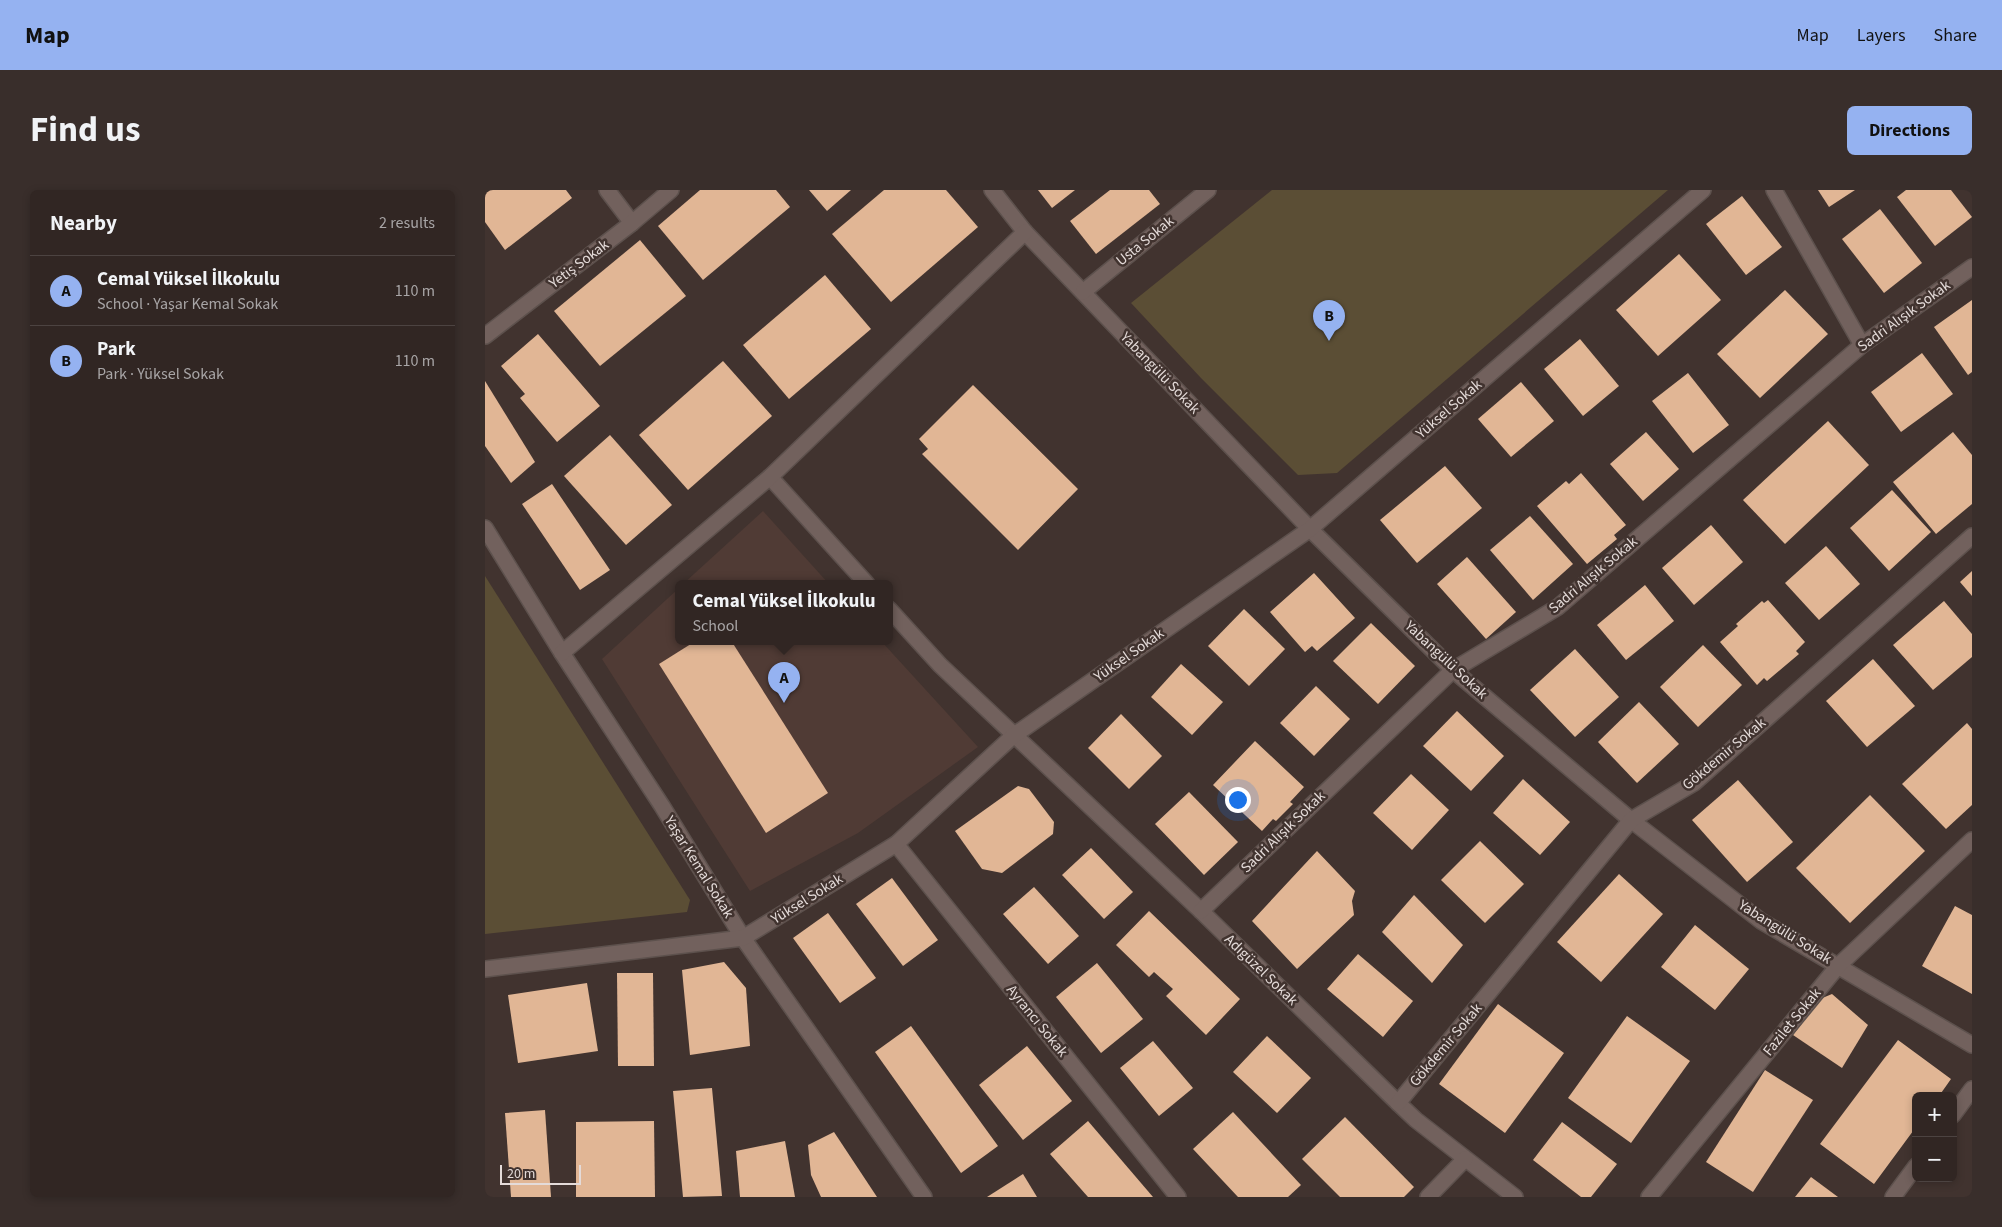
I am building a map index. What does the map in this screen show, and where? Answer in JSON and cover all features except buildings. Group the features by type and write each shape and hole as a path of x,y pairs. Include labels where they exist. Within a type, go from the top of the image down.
{"street":[{"path":"607,190 632,223"},
{"name":"Yetiş Sokak","path":"485,336 632,223 671,190"},
{"name":"Yabangülü Sokak","path":"991,190 1025,232 1310,529 1453,670 1631,820 1761,921 1972,1045"},
{"name":"Usta Sokak","path":"1083,292 1208,190"},
{"name":"Yüksel Sokak","path":"485,969 743,938 896,844 1013,736 1310,529 1703,190"},
{"path":"1774,190 1862,345"},
{"path":"562,653 771,476 1025,232"},
{"name":"Sadri Alışık Sokak","path":"1201,911 1453,670 1558,607 1862,345 1972,267"},
{"path":"771,476 863,580"},
{"name":"Yaşar Kemal Sokak","path":"485,528 562,653 662,806 743,938 924,1197"},
{"name":"Gökdemir Sokak","path":"1398,1103 1631,820 1694,783 1972,536"},
{"name":"Adıgüzel Sokak","path":"893,612 940,665 1013,736 1201,911 1416,1120 1515,1197"},
{"name":"Fazilet Sokak","path":"1649,1197 1838,966 1972,840"},
{"name":"Ayrancı Sokak","path":"896,844 1179,1197"},
{"path":"1957,1110 1972,1089"},
{"path":"1428,1197 1465,1159"},
{"path":"1893,1197 1912,1171"}],"shaded area":[{"path":"1272,190 1668,190 1337,473 1298,475 1201,378 1131,303"},
{"path":"763,511 825,580 687,580"},
{"path":"485,576 690,900 687,912 485,934"},
{"path":"675,592 675,645 885,645 978,747 858,833 750,891 602,659"}],"place":[{"name":"Park","path":"1329,341"},
{"name":"Cemal Yüksel İlkokulu","path":"784,703"}]}
